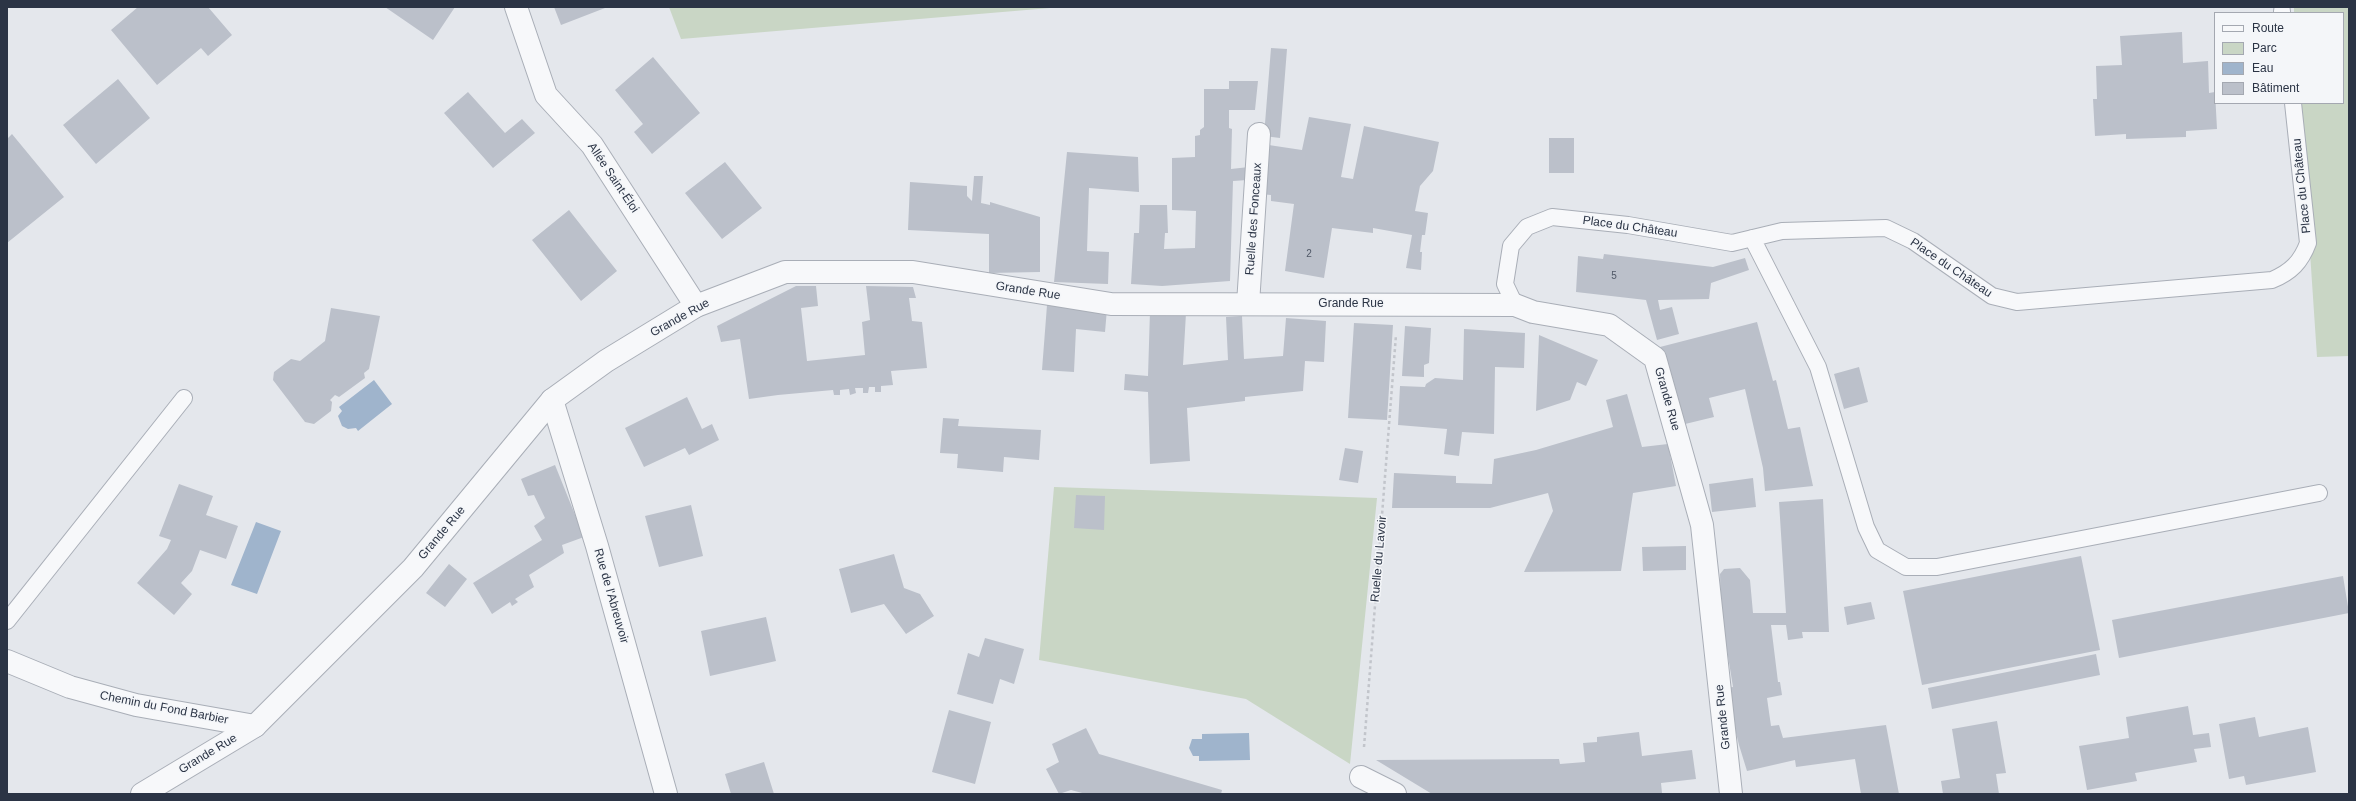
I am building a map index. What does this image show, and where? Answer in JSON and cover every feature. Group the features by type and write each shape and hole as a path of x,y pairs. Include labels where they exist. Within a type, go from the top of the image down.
{"street":[{"name":"Allée Saint-Éloi","path":"516,7 546,95 592,145 696,306"},
{"name":"Ruelle des Fonceaux","path":"1248,304 1259,134"},
{"name":"Grande Rue","path":"142,794 255,726 413,568 552,400 606,361 696,306 785,272 913,272 1111,304 1515,305 1533,312 1609,325 1655,358 1702,526 1731,794"},
{"name":"Rue de l'Abreuvoir","path":"552,400 597,546 666,794"},
{"name":"Chemin du Fond Barbier","path":"7,661 70,688 136,705 255,726"},
{"path":"1361,777 1395,794"}],"lane":[{"name":"Place du Château","path":"1515,305 1505,284 1511,246 1527,227 1552,217 1628,225 1732,243 1782,231 1886,228 1913,241 1992,296 2017,302 2272,280 2288,274 2303,258 2308,243 2293,104"},
{"path":"1752,238 1818,367 1866,526 1877,550 1906,567 1937,567 2319,493"},
{"path":"7,621 184,398"}],"path":[{"name":"Ruelle du Lavoir","path":"1361,777 1399,304"}],"green space":[{"path":"669,7 1062,7 681,39"},
{"path":"2294,7 2349,7 2349,356 2317,357 2300,104 2344,104 2344,12 2294,12"},
{"path":"1054,487 1377,498 1350,764 1246,699 1039,660"}],"water":[{"path":"374,380 392,404 358,431 356,428 348,429 342,426 338,416 342,411 339,407"},
{"path":"256,522 281,531 257,594 231,585"},
{"path":"1249,733 1250,760 1199,761 1199,756 1193,756 1189,748 1192,739 1202,739 1202,734"}],"building":[{"path":"138,7 208,7 232,35 208,56 201,48 157,85 111,30"},
{"path":"385,7 455,7 433,40"},
{"path":"554,7 605,7 605,8 561,25"},
{"path":"2182,32 2183,63 2208,61 2209,93 2214,92 2217,129 2186,131 2186,137 2126,139 2126,134 2095,136 2093,99 2097,99 2096,66 2122,65 2120,36"},
{"path":"1271,48 1287,49 1280,138 1264,136"},
{"path":"653,57 700,113 652,154 634,132 643,124 615,90"},
{"path":"118,79 150,118 96,164 63,125"},
{"path":"1229,81 1258,81 1255,110 1229,110 1229,128 1232,129 1231,169 1249,167 1248,180 1233,181 1230,281 1162,286 1131,284 1134,233 1139,233 1140,205 1167,205 1168,233 1165,233 1164,249 1195,248 1196,211 1172,210 1172,158 1195,157 1195,136 1200,135 1200,130 1204,127 1204,89 1229,89"},
{"path":"468,92 505,133 522,119 535,133 493,168 444,113"},
{"path":"1309,117 1351,124 1341,177 1353,179 1364,126 1439,142 1433,171 1420,186 1415,211 1428,213 1425,235 1422,235 1420,252 1422,252 1421,270 1406,268 1412,235 1373,228 1373,233 1332,228 1324,278 1285,271 1294,204 1271,201 1271,195 1259,194 1262,144 1302,150"},
{"path":"12,134 64,197 7,243 7,139"},
{"path":"1549,138 1574,138 1574,173 1549,173"},
{"path":"1067,152 1138,157 1139,192 1089,188 1087,251 1109,252 1108,284 1054,282"},
{"path":"725,162 762,208 722,239 685,193"},
{"path":"974,176 983,176 981,203 990,205 990,202 1040,217 1040,272 989,273 989,234 908,230 910,182 967,186 967,196 972,201"},
{"path":"569,210 617,271 581,301 532,240"},
{"path":"1604,254 1713,267 1745,258 1749,270 1711,283 1709,299 1658,300 1660,310 1672,307 1679,334 1657,340 1646,300 1576,292 1578,256 1603,259"},
{"path":"796,286 816,286 818,306 801,308 807,361 865,355 862,322 870,320 866,286 913,287 916,298 909,298 912,321 922,322 927,368 891,371 893,385 881,386 881,392 875,392 875,387 869,387 868,393 863,393 863,388 855,388 856,393 850,395 849,389 840,390 840,395 834,395 833,390 749,399 740,339 721,342 717,326"},
{"path":"1047,305 1107,309 1105,332 1076,329 1074,372 1042,370"},
{"path":"331,308 380,316 369,369 364,373 365,378 339,397 335,395 330,400 332,402 331,411 314,424 305,422 273,380 274,372 291,359 300,361 325,341"},
{"path":"1150,311 1186,313 1183,365 1228,360 1226,317 1242,316 1244,359 1283,356 1286,318 1326,321 1324,362 1305,361 1303,391 1245,397 1245,401 1187,408 1190,461 1150,464 1148,392 1124,390 1125,374 1148,376"},
{"path":"1757,322 1773,381 1776,380 1788,429 1800,427 1813,486 1765,491 1763,468 1745,389 1709,398 1714,417 1681,425 1660,347"},
{"path":"1354,323 1393,325 1387,420 1348,418"},
{"path":"1405,326 1431,328 1429,363 1424,365 1424,377 1402,376"},
{"path":"1464,329 1525,333 1524,368 1495,367 1494,434 1462,432 1459,456 1444,454 1447,429 1398,425 1400,386 1425,387 1426,384 1435,378 1463,380"},
{"path":"1539,335 1598,360 1586,386 1577,382 1570,400 1536,411"},
{"path":"1859,367 1868,402 1844,409 1834,374"},
{"path":"1627,394 1642,447 1668,444 1676,486 1633,493 1621,571 1524,572 1553,511 1548,493 1490,508 1392,508 1394,473 1456,476 1456,483 1492,484 1494,459 1536,450 1613,427 1606,400"},
{"path":"687,397 702,429 712,424 719,440 689,455 685,448 644,467 625,428"},
{"path":"943,418 959,419 958,426 1041,430 1039,460 1004,457 1003,472 957,468 958,454 940,453"},
{"path":"1345,448 1363,451 1358,483 1339,480"},
{"path":"555,465 584,537 562,545 564,553 529,575 534,587 515,599 518,602 512,606 510,602 492,614 473,583 542,540 534,526 545,518 534,495 528,496 521,479"},
{"path":"1753,478 1756,507 1712,512 1709,484"},
{"path":"179,484 213,496 206,515 238,526 226,559 200,550 192,571 181,583 192,594 174,615 137,583 167,549 171,540 159,536"},
{"path":"1076,495 1105,496 1104,530 1074,528"},
{"path":"1823,499 1829,632 1802,632 1803,638 1788,640 1786,625 1771,625 1778,682 1780,682 1782,695 1767,698 1771,726 1779,725 1783,738 1886,725 1899,794 1861,794 1855,759 1796,767 1795,760 1747,771 1739,745 1725,688 1733,687 1721,613 1720,574 1724,569 1740,568 1750,580 1753,613 1786,613 1779,502"},
{"path":"691,505 703,556 659,567 645,516"},
{"path":"1686,546 1686,570 1643,571 1642,547"},
{"path":"894,554 904,588 920,594 934,616 906,634 884,604 851,613 839,569"},
{"path":"2081,556 2100,650 1922,685 1903,591"},
{"path":"449,564 467,579 445,607 426,593"},
{"path":"2343,576 2349,613 2119,658 2112,620"},
{"path":"1871,602 1875,619 1847,625 1844,607"},
{"path":"766,617 776,661 710,676 701,631"},
{"path":"985,638 1024,649 1014,684 1000,679 993,704 957,694 968,653 979,657"},
{"path":"2096,654 2100,675 1932,709 1928,688"},
{"path":"2188,706 2193,735 2209,733 2211,747 2194,749 2197,762 2135,773 2137,781 2087,790 2079,746 2129,738 2126,717"},
{"path":"949,710 991,722 975,784 932,772"},
{"path":"2255,717 2259,737 2308,727 2316,772 2246,785 2244,776 2229,779 2219,724"},
{"path":"1997,721 2006,773 1996,774 1999,794 1943,794 1941,781 1960,778 1952,729"},
{"path":"1086,728 1099,754 1222,790 1221,794 1086,794 1071,790 1059,794 1046,769 1059,762 1052,744"},
{"path":"1639,732 1642,756 1692,750 1696,779 1661,783 1662,793 1432,794 1376,760 1559,759 1560,764 1585,762 1583,743 1597,742 1597,737"},
{"path":"764,762 774,794 731,794 725,774"}]}
